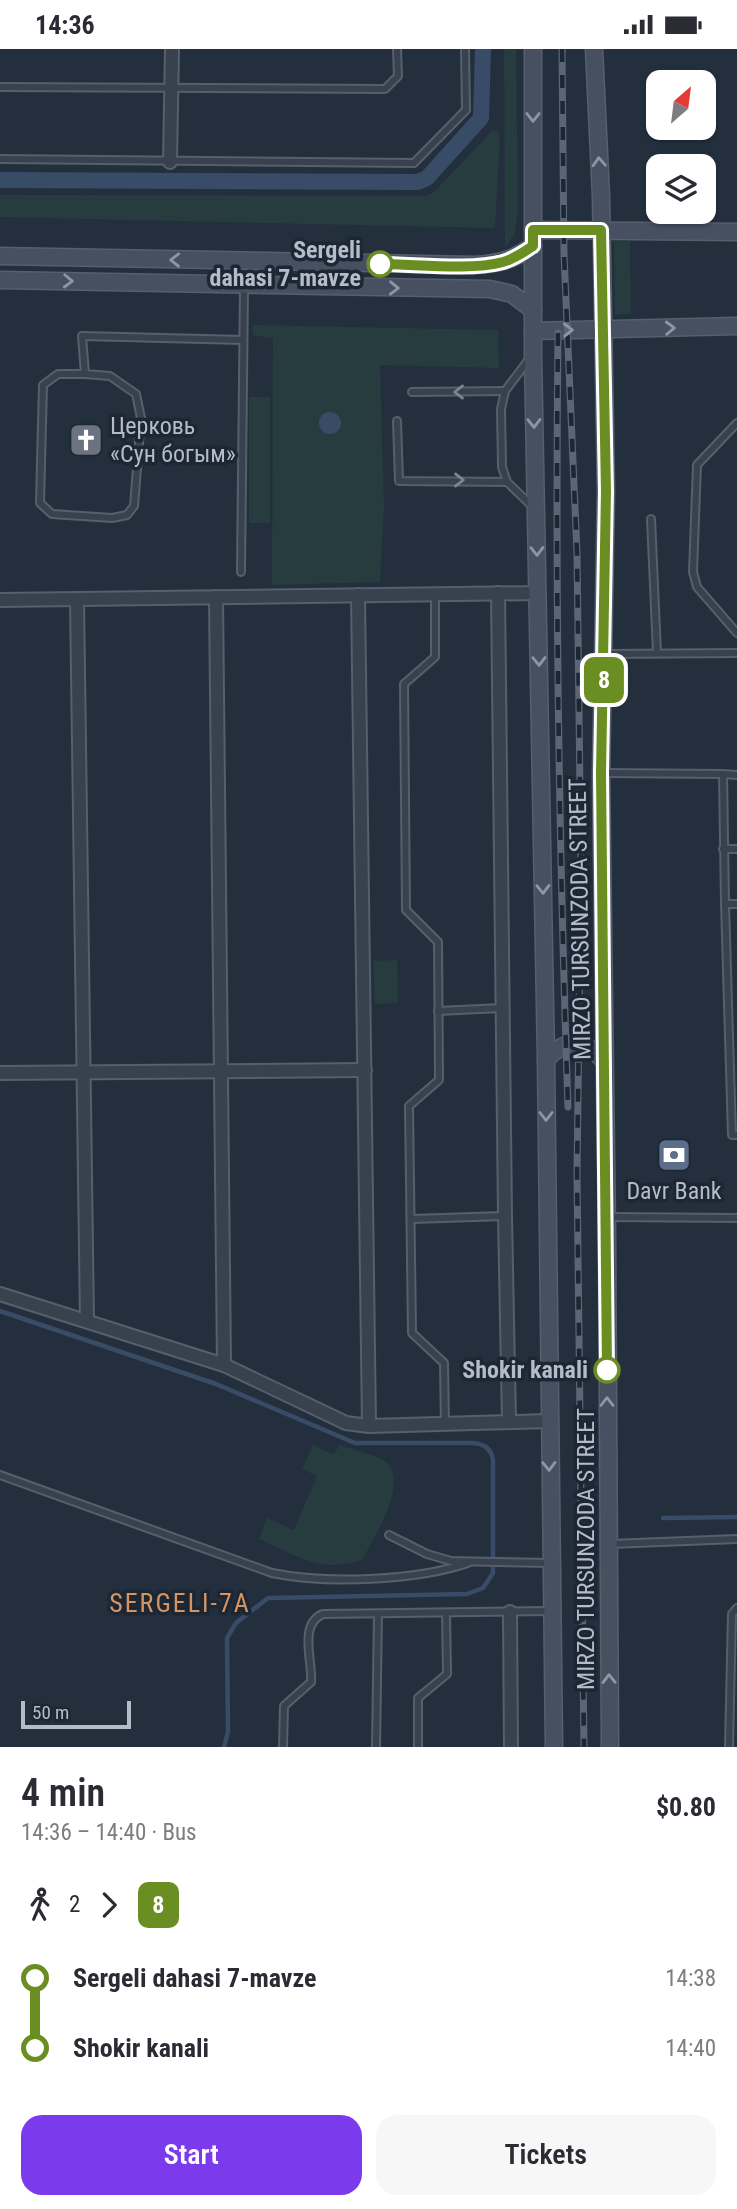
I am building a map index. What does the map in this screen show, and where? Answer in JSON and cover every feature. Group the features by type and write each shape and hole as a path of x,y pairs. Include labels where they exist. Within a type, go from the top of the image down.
{"main road":[{"name":"MIRZO TURSUNZODA STREET","path":"533,49 533,355 546,1059 554,1747"},
{"name":"MIRZO TURSUNZODA STREET","path":"594,49 604,329 606,491 601,773 610,1747"},
{"path":"0,256 474,265 502,262 519,256 533,238 601,230 737,232"},
{"path":"0,280 490,289 512,294 533,310"},
{"path":"533,331 737,326"},
{"path":"546,1059 556,1048 571,1043 592,1048 604,1061"}],"street":[{"path":"170,162 172,49"},
{"path":"498,593 509,1422"},
{"path":"0,600 538,593"},
{"path":"358,595 369,1426"},
{"path":"216,597 224,1365"},
{"path":"77,599 87,1321"},
{"path":"0,1073 365,1070"},
{"path":"0,1294 224,1365 346,1423 369,1426 549,1421"},
{"path":"510,1612 511,1747"}],"lane":[{"path":"0,87 385,89 398,76 397,49"},
{"path":"0,159 414,163 466,110 465,49"},
{"path":"241,572 244,286"},
{"path":"85,374 82,337 243,340"},
{"path":"533,355 505,391 501,409 502,459 507,482 536,510"},
{"path":"58,374 85,374 110,376 136,394 141,418 134,506 127,515 112,518 52,514 40,503 43,385 58,374"},
{"path":"412,392 505,391"},
{"path":"397,421 399,481 507,482"},
{"path":"737,423 697,465 693,572 697,587 737,633"},
{"path":"651,519 657,653"},
{"path":"435,594 435,657 404,684 406,910 438,942 439,1080 409,1106 412,1333 444,1363 445,1424"},
{"path":"604,654 737,653"},
{"path":"601,773 737,775"},
{"path":"723,774 724,904 734,1074 732,1135 737,1135"},
{"path":"723,849 737,849"},
{"path":"724,904 737,904"},
{"path":"438,1011 502,1008"},
{"path":"412,1219 505,1216"},
{"path":"607,1217 737,1218"},
{"path":"0,1475 272,1573 298,1578 405,1577 468,1563"},
{"path":"389,1535 426,1554 451,1562 551,1563"},
{"path":"608,1545 737,1539"},
{"path":"729,1747 732,1614 737,1608"},
{"path":"283,1747 284,1706 311,1682 309,1631 312,1622 323,1614 552,1611"},
{"path":"418,1747 418,1698 447,1674 446,1613"},
{"path":"376,1747 378,1614"}],"green space":[{"path":"504,49 516,49 518,210 515,233 505,248"},
{"path":"492,131 497,131 500,135 495,228 0,217 0,195 427,196 434,192"},
{"path":"614,241 630,241 631,314 615,315"},
{"path":"252,325 498,330 499,368 380,365 384,506 380,582 272,585 273,338 253,335"},
{"path":"249,397 270,397 270,523 249,523"},
{"path":"397,960 398,1003 375,1004 373,961"},
{"path":"313,1445 334,1455 339,1445 371,1455 386,1462 392,1472 392,1497 363,1559 335,1565 322,1564 297,1557 259,1539 267,1518 294,1530 317,1476 302,1469"}],"water":[{"path":"330,412 338,415 341,423 338,431 330,434 322,431 319,423 322,415"}],"waterway":[{"path":"0,180 418,182 427,178 481,118 483,49"},
{"path":"0,1311 216,1384 355,1443 473,1443 484,1446 491,1452 493,1573 483,1588 467,1594 268,1598 236,1623 227,1638 228,1732 224,1747"},
{"path":"663,1518 737,1517"}],"railway":[{"path":"562,49 564,254 577,553 581,871 577,1174 584,1747"},
{"path":"558,333 558,720 568,1107"}],"bus line":[{"name":"8","path":"380,264 474,265 502,262 519,256 533,246 533,230 601,230 606,491 601,773 607,1370"}],"place":[{"name":"Sergeli dahasi 7-mavze","path":"380,264"},
{"name":"Церковь «Сун богым»","path":"86,440"},
{"name":"Davr Bank","path":"674,1155"},
{"name":"Shokir kanali","path":"607,1370"}],"district":[{"name":"SERGELI-7A","path":"180,1603"}]}
